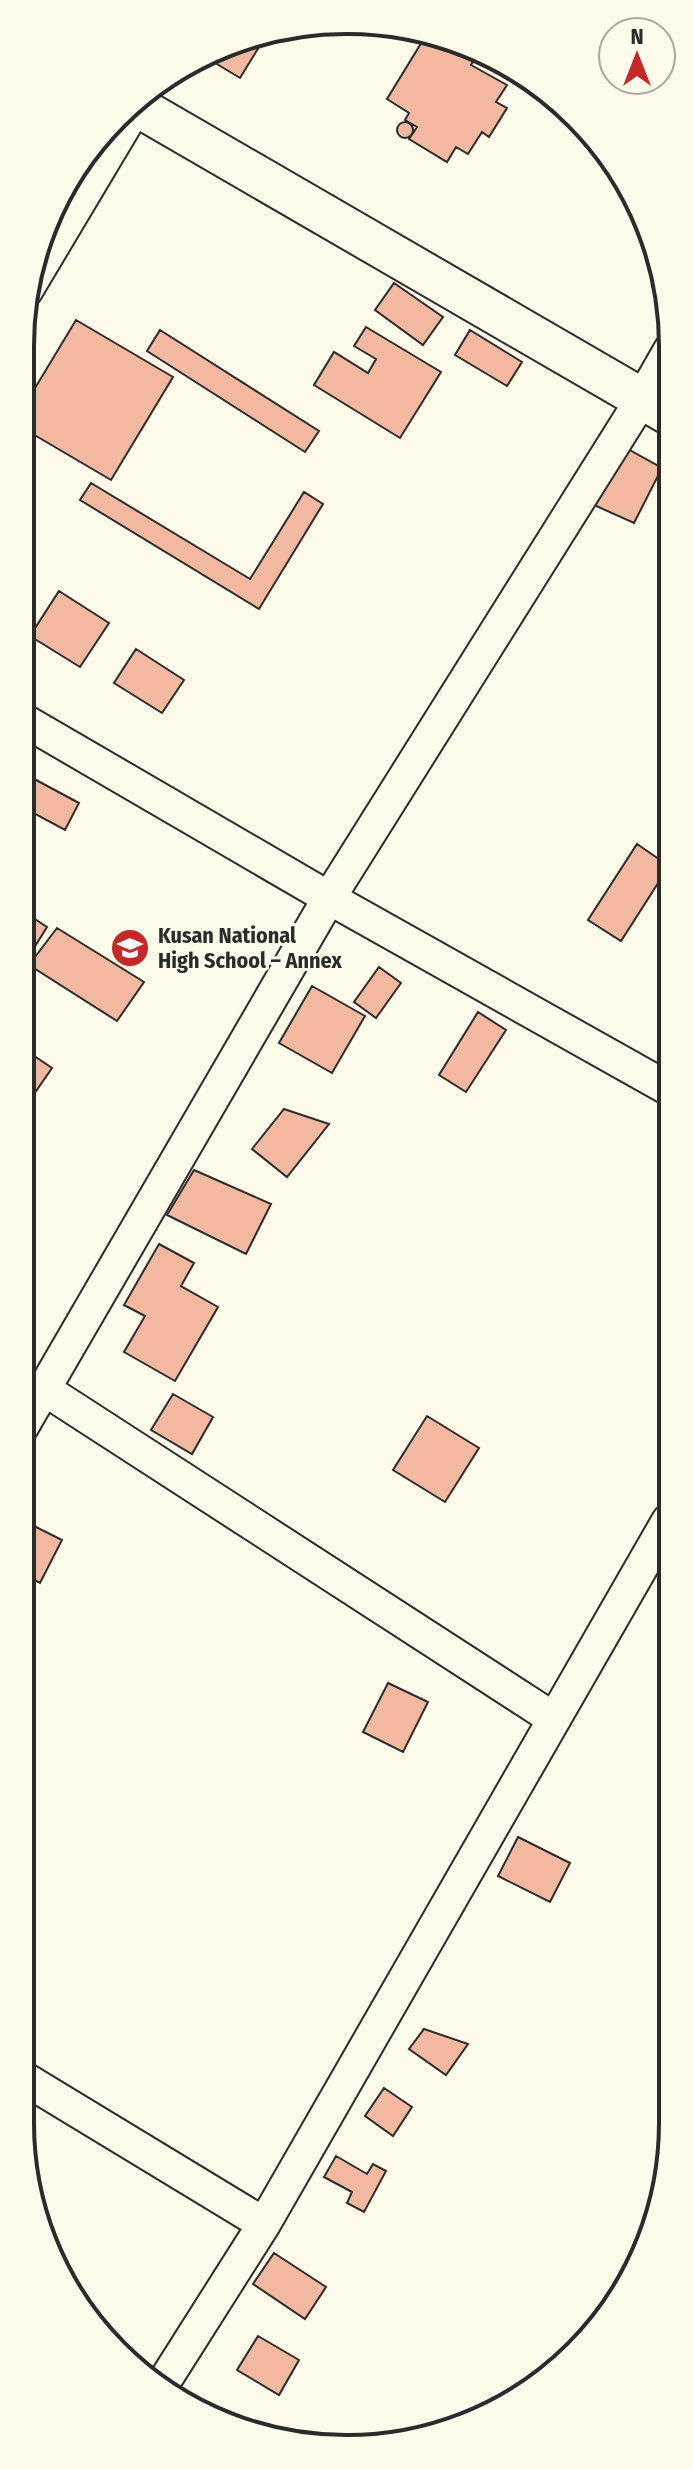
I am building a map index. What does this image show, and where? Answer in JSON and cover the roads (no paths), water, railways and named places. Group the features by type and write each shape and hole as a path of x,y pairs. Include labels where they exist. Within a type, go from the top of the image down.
{"street":[{"path":"34,1406 329,898 656,407 144,108"},
{"path":"49,252 121,131"},
{"path":"34,726 329,898 659,1083"},
{"path":"44,1389 554,1719"},
{"path":"167,2378 264,2224 659,1537"},
{"path":"34,2084 264,2224"}],"place":[{"name":"Kusan National High School – Annex","path":"130,948"}]}
